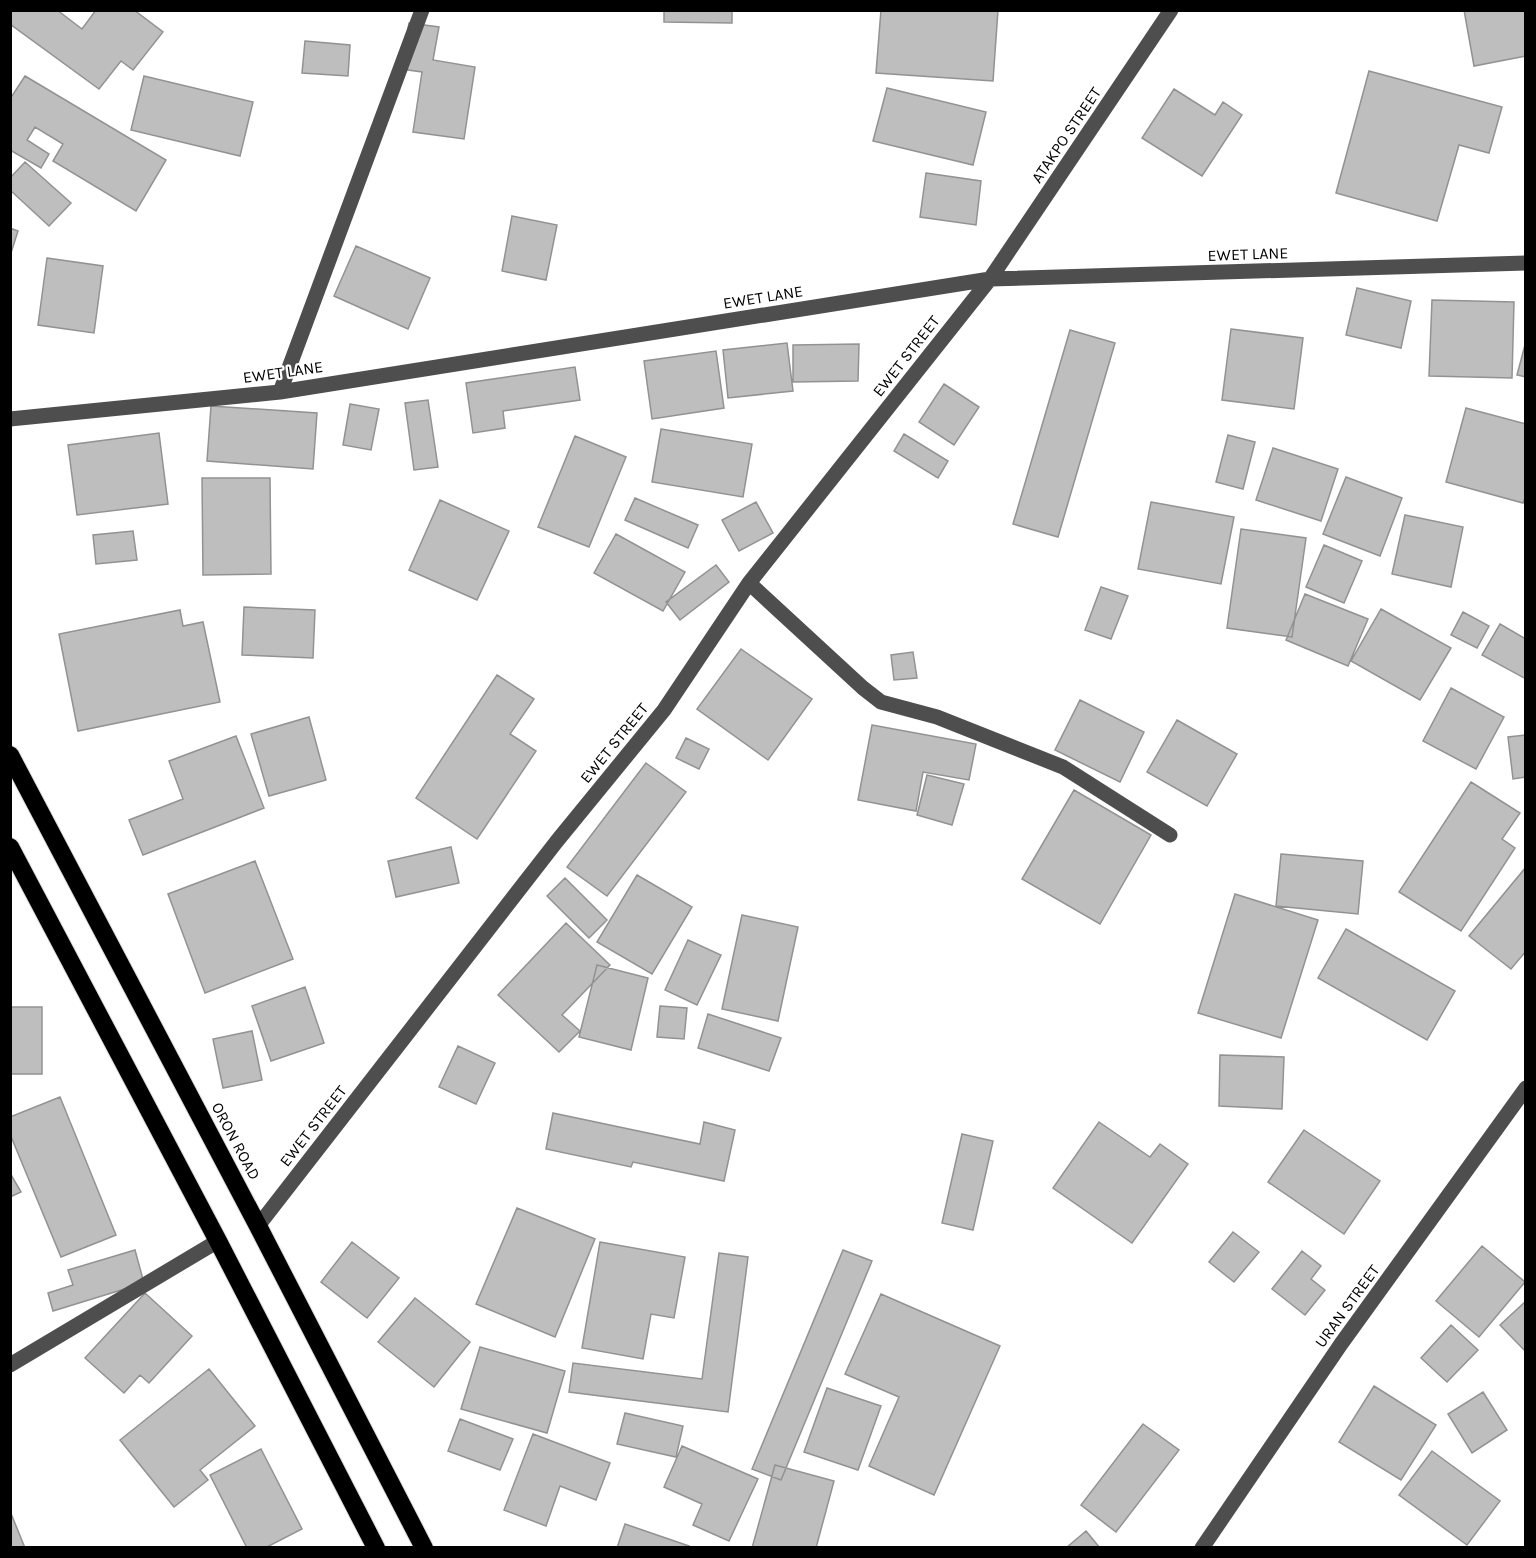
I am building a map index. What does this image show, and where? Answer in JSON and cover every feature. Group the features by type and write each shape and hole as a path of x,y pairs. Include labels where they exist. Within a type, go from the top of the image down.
{"highway":[{"name":"ORON ROAD","path":"10,755 258,1226 424,1548"},
{"path":"10,847 218,1241 376,1548"}],"street":[{"path":"280,392 422,10"},
{"name":"ATAKPO STREET","path":"990,279 1171,10"},
{"name":"EWET LANE","path":"10,419 280,392 990,279 1526,263"},
{"name":"EWET STREET","path":"258,1226 557,841 664,710 749,583 990,279"},
{"path":"749,583 881,702 937,717 1063,767 1170,835"},
{"name":"URAN STREET","path":"1202,1548 1341,1344 1526,1088"},
{"path":"10,1365 218,1241"}],"building":[{"path":"10,10 57,10 82,29 96,10 134,10 163,32 133,70 121,61 99,89 10,24"},
{"path":"664,10 732,10 732,23 664,22"},
{"path":"881,10 998,10 993,81 876,73"},
{"path":"1464,10 1526,10 1526,56 1474,66"},
{"path":"409,23 439,27 433,60 475,67 464,139 413,132 422,72 401,69"},
{"path":"305,41 350,45 348,76 302,73"},
{"path":"1369,71 1502,107 1489,153 1459,145 1437,221 1336,193"},
{"path":"25,76 166,160 136,211 53,161 63,144 35,127 27,140 49,154 41,168 10,150 10,99"},
{"path":"144,76 253,102 240,156 131,130"},
{"path":"887,88 986,112 973,165 873,141"},
{"path":"1174,89 1215,115 1223,102 1242,115 1202,176 1142,138"},
{"path":"25,162 71,203 49,226 10,190 10,178"},
{"path":"926,173 981,181 976,225 920,217"},
{"path":"512,216 557,225 546,280 502,271"},
{"path":"10,228 18,231 10,256"},
{"path":"356,246 430,278 408,329 334,296"},
{"path":"47,258 103,266 94,333 38,325"},
{"path":"1357,288 1411,301 1401,348 1346,335"},
{"path":"1432,300 1514,302 1512,378 1429,376"},
{"path":"1231,329 1303,338 1294,409 1222,400"},
{"path":"1070,330 1115,343 1058,537 1013,524"},
{"path":"1526,341 1526,377 1517,375"},
{"path":"787,343 793,391 728,398 723,350"},
{"path":"859,344 858,381 793,382 793,345"},
{"path":"716,351 724,408 652,419 644,361"},
{"path":"575,367 580,400 503,411 505,428 473,433 466,383"},
{"path":"944,384 979,407 954,445 919,422"},
{"path":"428,400 438,467 414,470 405,403"},
{"path":"350,404 379,409 371,450 343,445"},
{"path":"211,406 317,413 313,469 207,461"},
{"path":"1466,408 1526,424 1526,496 1523,503 1446,482"},
{"path":"661,429 752,444 743,497 652,482"},
{"path":"159,433 168,504 77,515 68,445"},
{"path":"904,434 948,461 938,478 894,451"},
{"path":"1228,435 1255,442 1243,489 1216,482"},
{"path":"575,436 626,457 589,547 538,527"},
{"path":"1273,448 1338,469 1321,521 1256,500"},
{"path":"1346,477 1402,498 1380,556 1323,534"},
{"path":"202,478 270,478 271,574 203,575"},
{"path":"635,498 698,525 688,548 625,520"},
{"path":"440,500 509,531 477,600 409,570"},
{"path":"756,502 773,533 739,551 722,520"},
{"path":"1151,502 1234,517 1221,584 1138,569"},
{"path":"1405,515 1463,527 1451,587 1392,574"},
{"path":"1241,529 1306,538 1292,637 1227,628"},
{"path":"133,531 137,560 96,564 93,535"},
{"path":"616,534 685,572 663,611 594,573"},
{"path":"1324,545 1362,561 1344,603 1306,587"},
{"path":"716,565 729,582 680,620 666,602"},
{"path":"1101,587 1128,596 1111,639 1085,630"},
{"path":"1305,594 1368,619 1348,666 1286,640"},
{"path":"244,607 315,610 313,658 242,655"},
{"path":"1381,609 1451,648 1420,700 1351,661"},
{"path":"180,610 183,626 203,622 220,702 78,731 59,634"},
{"path":"1463,612 1489,626 1477,648 1451,635"},
{"path":"1500,624 1526,639 1526,679 1482,655"},
{"path":"741,649 812,699 768,760 697,709"},
{"path":"913,652 917,678 894,680 891,655"},
{"path":"497,675 534,699 510,734 536,751 477,839 416,798"},
{"path":"1451,688 1504,717 1476,769 1423,741"},
{"path":"1080,700 1144,732 1120,782 1055,750"},
{"path":"309,717 326,780 269,796 251,734"},
{"path":"1177,720 1237,754 1207,806 1147,772"},
{"path":"872,725 976,744 969,780 923,772 916,811 858,800"},
{"path":"1526,735 1526,777 1513,779 1508,737"},
{"path":"236,736 264,808 143,855 129,820 183,799 169,761"},
{"path":"686,738 709,749 699,769 676,758"},
{"path":"646,763 686,792 607,896 567,867"},
{"path":"927,775 964,784 952,825 917,815"},
{"path":"1471,782 1520,813 1502,839 1515,848 1461,931 1399,892"},
{"path":"1074,790 1151,835 1100,924 1022,879"},
{"path":"451,847 459,883 396,897 388,861"},
{"path":"1281,854 1363,861 1358,914 1276,906"},
{"path":"255,861 293,959 205,993 168,894"},
{"path":"1526,867 1526,951 1511,969 1469,936"},
{"path":"637,875 692,907 652,974 597,942"},
{"path":"565,878 607,920 589,938 547,896"},
{"path":"1235,894 1318,920 1281,1038 1198,1013"},
{"path":"742,915 798,927 778,1021 722,1009"},
{"path":"566,923 610,965 562,1015 580,1031 559,1052 498,995"},
{"path":"1346,929 1455,991 1427,1040 1318,978"},
{"path":"688,940 721,955 697,1005 665,990"},
{"path":"597,965 648,978 631,1050 579,1037"},
{"path":"305,987 324,1043 271,1061 252,1006"},
{"path":"660,1006 687,1008 684,1039 657,1037"},
{"path":"10,1007 42,1007 42,1074 10,1074"},
{"path":"708,1014 781,1038 769,1071 698,1048"},
{"path":"252,1031 262,1080 223,1088 213,1039"},
{"path":"458,1046 495,1063 476,1104 439,1087"},
{"path":"1220,1055 1284,1057 1282,1109 1219,1106"},
{"path":"60,1097 116,1235 61,1257 10,1134 10,1117"},
{"path":"553,1113 700,1144 704,1122 735,1130 724,1181 633,1162 631,1167 546,1149"},
{"path":"1099,1122 1150,1157 1160,1144 1188,1164 1132,1243 1053,1188"},
{"path":"1304,1130 1380,1181 1344,1234 1268,1182"},
{"path":"962,1134 993,1141 973,1230 942,1223"},
{"path":"10,1173 21,1192 10,1197"},
{"path":"517,1208 595,1239 555,1337 476,1304"},
{"path":"1233,1232 1259,1252 1234,1282 1209,1262"},
{"path":"352,1242 399,1278 367,1318 321,1282"},
{"path":"600,1242 685,1257 674,1318 651,1314 643,1359 582,1348"},
{"path":"1482,1246 1525,1282 1479,1337 1436,1301"},
{"path":"135,1250 144,1283 53,1311 48,1293 73,1285 68,1270"},
{"path":"843,1250 872,1261 781,1480 752,1469"},
{"path":"1302,1251 1321,1266 1311,1279 1325,1290 1305,1315 1272,1289"},
{"path":"719,1253 748,1257 728,1412 569,1392 573,1363 702,1379"},
{"path":"145,1293 192,1336 149,1383 140,1375 124,1393 85,1358"},
{"path":"881,1294 1000,1346 934,1495 869,1466 899,1397 845,1374"},
{"path":"415,1298 470,1342 434,1387 378,1342"},
{"path":"1526,1301 1526,1352 1500,1325"},
{"path":"1451,1325 1478,1350 1447,1382 1421,1358"},
{"path":"480,1347 565,1371 547,1433 461,1409"},
{"path":"209,1369 255,1426 200,1470 208,1480 174,1507 120,1440"},
{"path":"1374,1386 1436,1425 1401,1480 1339,1442"},
{"path":"827,1388 881,1406 858,1470 804,1452"},
{"path":"1483,1392 1507,1430 1472,1453 1448,1414"},
{"path":"625,1413 683,1426 676,1457 617,1444"},
{"path":"460,1419 513,1439 500,1470 448,1451"},
{"path":"1143,1424 1179,1450 1116,1532 1081,1505"},
{"path":"533,1434 610,1463 596,1500 560,1486 546,1526 504,1510"},
{"path":"682,1446 758,1479 729,1541 693,1525 702,1504 664,1487"},
{"path":"261,1449 302,1529 265,1548 247,1548 210,1475"},
{"path":"1432,1451 1500,1501 1467,1545 1399,1495"},
{"path":"775,1465 834,1481 816,1548 752,1548"},
{"path":"10,1511 25,1548 10,1548"},
{"path":"625,1524 689,1546 688,1548 617,1548"},
{"path":"1086,1531 1100,1548 1066,1548"}]}
